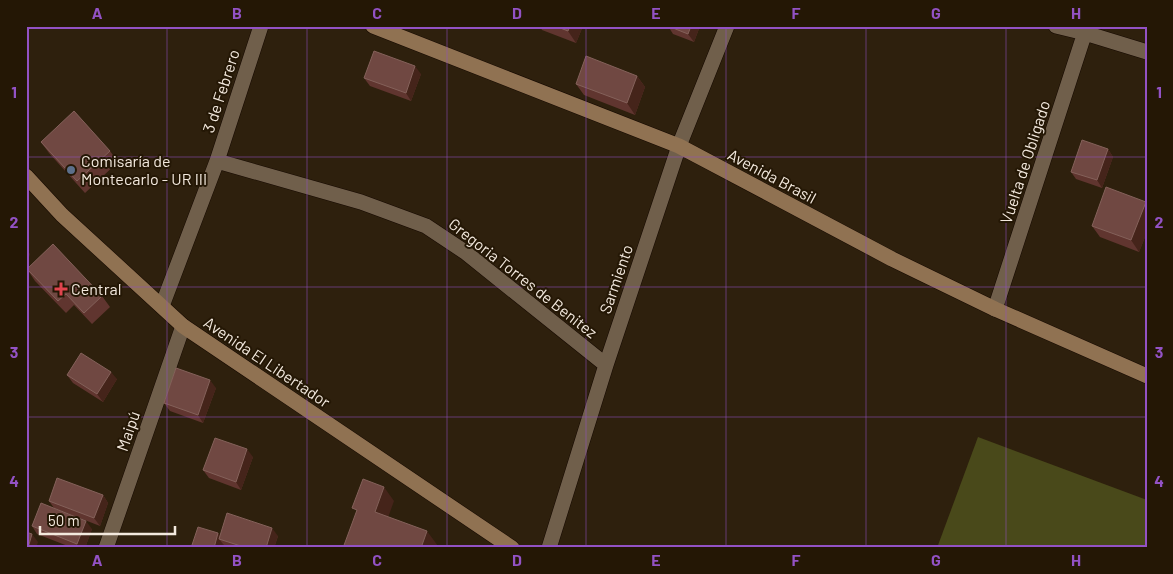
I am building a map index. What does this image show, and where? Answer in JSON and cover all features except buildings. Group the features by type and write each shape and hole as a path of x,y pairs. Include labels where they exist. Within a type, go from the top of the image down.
{"main road":[{"name":"Avenida Brasil","path":"373,26 679,146 892,259 995,310 1147,376"},
{"name":"Avenida El Libertador","path":"26,176 62,215 183,326 512,548"}],"street":[{"name":"3 de Febrero","path":"162,306 217,161 260,26"},
{"name":"Sarmiento","path":"550,548 606,365 679,146 728,26"},
{"path":"1056,26 1086,30 1147,52"},
{"name":"Vuelta de Obligado","path":"995,310 1086,30"},
{"name":"Gregoria Torres de Benitez","path":"217,161 361,202 426,226 465,252 606,365"},
{"name":"Maipú","path":"106,548 183,326"}],"shaded area":[{"path":"978,437 1147,500 1147,548 937,548"}],"place":[{"name":"Comisaría de Montecarlo - UR III","path":"71,170"},
{"name":"Central","path":"61,289"}]}
